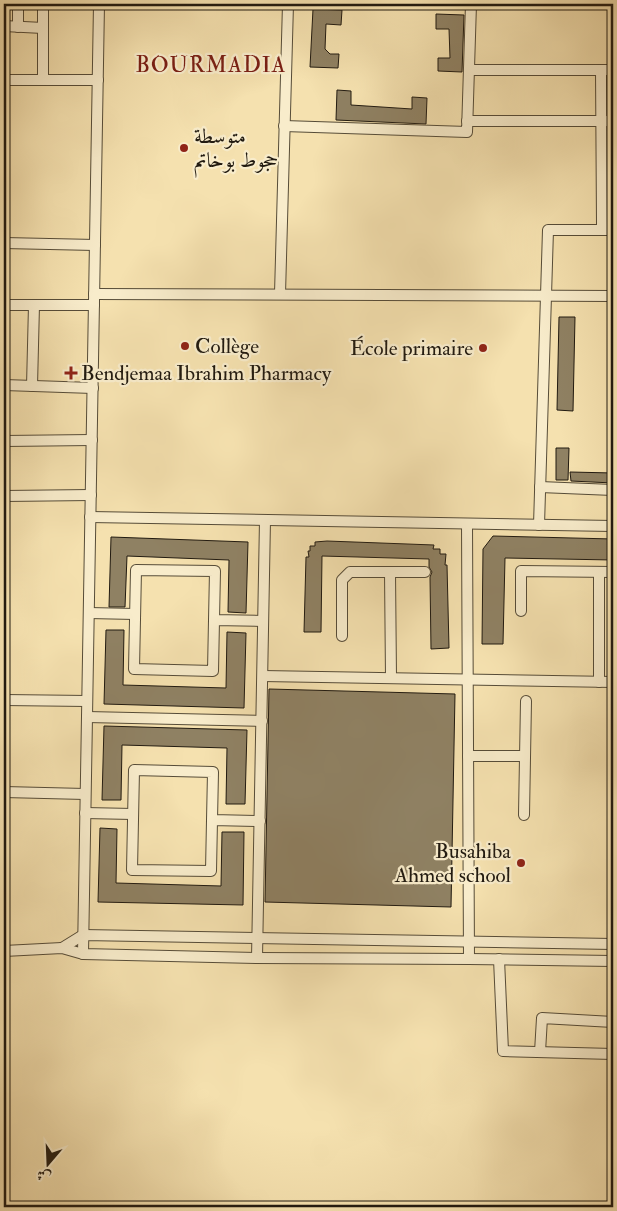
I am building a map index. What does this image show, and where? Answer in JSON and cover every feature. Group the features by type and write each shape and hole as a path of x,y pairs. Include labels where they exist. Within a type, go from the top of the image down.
{"street":[{"path":"18,4 18,27"},
{"path":"43,4 43,80"},
{"path":"83,954 99,4"},
{"path":"280,294 288,4"},
{"path":"284,126 467,132 471,4"},
{"path":"4,26 43,28"},
{"path":"468,70 613,70"},
{"path":"601,70 602,225"},
{"path":"4,80 98,80"},
{"path":"467,122 613,121"},
{"path":"539,525 548,230 613,230"},
{"path":"4,243 95,246"},
{"path":"4,305 34,305 94,299 280,294 613,296"},
{"path":"32,386 34,305"},
{"path":"4,386 92,388"},
{"path":"4,441 92,440"},
{"path":"540,487 613,490"},
{"path":"4,496 91,495"},
{"path":"90,517 613,526"},
{"path":"258,958 264,520"},
{"path":"467,524 469,959"},
{"path":"136,570 215,571 214,620 213,671 134,669 136,570"},
{"path":"521,611 521,571 613,572"},
{"path":"342,636 342,580 350,572 425,572"},
{"path":"390,572 391,678"},
{"path":"599,572 599,682"},
{"path":"89,613 135,614"},
{"path":"214,620 263,621"},
{"path":"262,676 613,682"},
{"path":"4,700 87,701"},
{"path":"524,815 526,701"},
{"path":"87,717 262,721"},
{"path":"468,756 525,756"},
{"path":"134,770 213,772 212,820 211,871 132,870 134,770"},
{"path":"4,792 85,794"},
{"path":"85,813 133,814"},
{"path":"212,820 260,821"},
{"path":"62,948 83,935 613,944"},
{"path":"4,951 62,948 83,954 258,958 613,961"},
{"path":"499,959 503,1051 613,1054"},
{"path":"540,1052 542,1018 613,1022"}],"building":[{"path":"313,9 342,10 341,25 326,24 325,49 330,54 339,54 338,68 310,67"},
{"path":"436,14 464,15 462,72 438,71 438,58 450,58 449,29 436,29"},
{"path":"337,90 351,91 351,105 412,109 412,97 427,98 426,124 336,120"},
{"path":"559,317 575,317 573,411 557,410"},
{"path":"556,448 569,448 568,480 556,480"},
{"path":"570,472 613,473 613,483 571,481"},
{"path":"493,536 613,539 613,560 505,558 503,644 482,644 483,549"},
{"path":"111,537 248,542 246,613 228,612 229,560 127,556 125,607 109,607"},
{"path":"315,542 434,545 433,549 440,549 440,554 446,554 449,648 431,649 430,577 432,572 429,567 429,559 322,556 321,632 304,632 306,557 309,557 308,551 310,551 310,546 315,546"},
{"path":"106,630 124,630 123,685 226,688 227,632 246,633 244,708 104,704"},
{"path":"269,689 455,694 451,907 265,902"},
{"path":"104,726 247,730 245,804 226,804 227,748 122,745 121,800 102,800"},
{"path":"100,828 117,829 116,883 221,886 222,832 244,832 243,905 98,902"}],"place":[{"name":"متوسطة حجوط بوخاتم","path":"184,148"},
{"name":"Collège","path":"185,346"},
{"name":"École primaire","path":"483,348"},
{"name":"Bendjemaa Ibrahim Pharmacy","path":"71,373"},
{"name":"Busahiba Ahmed school","path":"521,863"}],"district":[{"name":"BOURMADIA","path":"211,64"}]}
